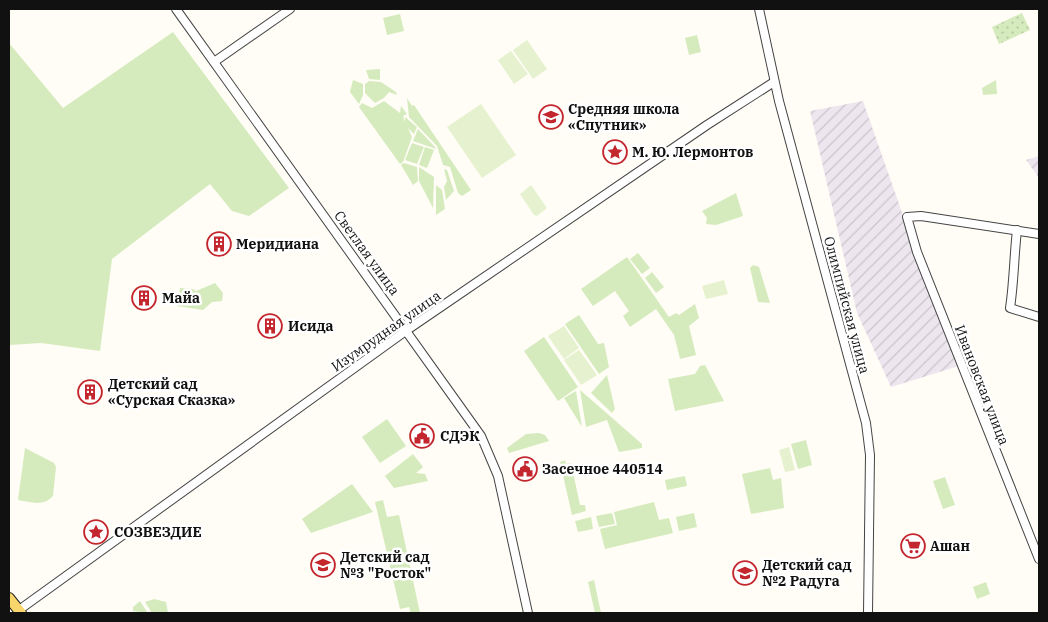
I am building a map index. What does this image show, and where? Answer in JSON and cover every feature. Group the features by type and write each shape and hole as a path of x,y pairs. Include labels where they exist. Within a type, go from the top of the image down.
{"main road":[{"path":"9,598 20,612"}],"street":[{"name":"Светлая улица","path":"176,9 407,330 490,451 498,476 528,613"},
{"path":"214,62 290,9"},
{"name":"Олимпийская улица","path":"759,9 774,82 866,423 870,455 868,613"},
{"name":"Изумрудная улица","path":"20,612 407,330 715,119 774,82"},
{"name":"Ивановская улица","path":"1017,230 921,216 907,217 917,252 1039,559"},
{"path":"1039,234 1017,230 1014,256 1015,272 1010,308 1039,317"}],"shaded area":[{"path":"863,101 912,241 959,366 891,387 857,313 810,111"},
{"path":"1039,156 1039,178 1026,160"}],"green space":[{"path":"1022,13 1030,30 999,44 992,27"},
{"path":"400,14 404,31 387,35 383,18"},
{"path":"173,32 289,188 249,216 232,211 210,184 112,259 100,351 41,343 9,345 9,43 63,108"},
{"path":"697,35 701,52 689,55 685,38"},
{"path":"527,40 547,69 533,79 513,50"},
{"path":"511,51 528,74 514,84 498,60"},
{"path":"380,69 380,80 369,79 366,70"},
{"path":"353,80 363,84 363,95 359,104 350,92"},
{"path":"996,80 997,94 983,95 982,88"},
{"path":"369,81 381,82 396,92 397,95 389,92 384,98 375,103 365,93 365,84"},
{"path":"407,98 412,106 414,105 471,190 462,196 458,193 450,167 443,165 437,146 409,117"},
{"path":"384,101 400,113 401,106 407,114 403,116 405,122 405,117 417,127 414,134 408,128 412,137 403,162 400,164 359,107 362,103 372,108"},
{"path":"481,104 516,155 482,178 447,127"},
{"path":"418,129 435,147 436,149 413,141"},
{"path":"412,143 424,147 417,164 405,160"},
{"path":"425,147 434,150 427,168 419,165"},
{"path":"404,163 417,167 418,181 413,185 401,165"},
{"path":"419,167 434,177 433,208 419,181"},
{"path":"444,169 447,170 454,191 446,200 444,187 447,181"},
{"path":"436,185 442,190 445,209 436,215"},
{"path":"531,185 547,208 537,216 534,215 520,194"},
{"path":"736,193 743,216 716,225 706,224 707,218 702,211"},
{"path":"638,253 650,268 642,274 630,259"},
{"path":"627,257 669,317 676,313 679,315 695,304 699,318 689,326 696,355 680,359 674,335 656,309 630,327 623,316 629,311 615,291 593,306 581,289"},
{"path":"753,265 759,267 770,303 758,302 750,268"},
{"path":"652,272 664,287 656,293 645,278"},
{"path":"724,280 728,294 706,299 702,286"},
{"path":"215,283 223,293 222,301 212,302 203,310 177,306 180,288 196,291"},
{"path":"579,315 598,344 604,343 609,367 599,374 565,324"},
{"path":"564,326 579,348 564,359 548,336"},
{"path":"544,337 578,387 558,401 524,351"},
{"path":"579,350 597,375 581,385 564,360"},
{"path":"705,365 724,401 675,411 668,379 695,374 700,366"},
{"path":"607,375 615,409 612,413 591,393"},
{"path":"580,390 642,444 642,448 619,452 607,420 586,427"},
{"path":"576,391 582,427 564,398"},
{"path":"387,419 406,446 380,463 362,437"},
{"path":"539,433 545,435 549,441 509,453 507,448 526,434"},
{"path":"806,440 812,465 798,469 791,444"},
{"path":"789,447 795,470 785,472 779,450"},
{"path":"25,448 54,463 56,467 53,496 45,502 37,503 18,500"},
{"path":"413,454 423,467 416,473 425,474 428,481 394,488 385,476"},
{"path":"565,460 566,464 571,463 580,505 585,505 586,511 572,515 560,462"},
{"path":"770,468 773,480 781,478 784,508 751,514 742,474"},
{"path":"685,476 687,486 667,490 665,480"},
{"path":"945,477 955,505 943,509 933,481"},
{"path":"352,484 373,512 311,533 302,519"},
{"path":"383,500 387,517 399,515 420,613 411,613 409,607 400,609 375,502"},
{"path":"654,502 659,520 669,518 673,533 605,549 600,529 617,525 614,512"},
{"path":"612,513 615,524 599,527 596,516"},
{"path":"694,513 697,527 679,531 676,517"},
{"path":"591,517 593,529 578,532 575,521"},
{"path":"594,580 601,613 595,613 588,582"},
{"path":"986,582 990,594 977,599 973,587"},
{"path":"154,599 166,602 168,613 152,613 145,602"},
{"path":"140,601 147,613 133,611 133,607"}],"place":[{"name":"Средняя школа «Спутник»","path":"551,117"},
{"name":"М. Ю. Лермонтов","path":"615,152"},
{"name":"Меридиана","path":"219,244"},
{"name":"Майа","path":"144,298"},
{"name":"Исида","path":"270,326"},
{"name":"Детский сад «Сурская Сказка»","path":"90,392"},
{"name":"СДЭК","path":"422,436"},
{"name":"Засечное 440514","path":"525,469"},
{"name":"СОЗВЕЗДИЕ","path":"96,532"},
{"name":"Ашан","path":"913,546"},
{"name":"Детский сад №3 \"Росток\"","path":"323,565"},
{"name":"Детский сад №2 Радуга","path":"745,573"}]}
